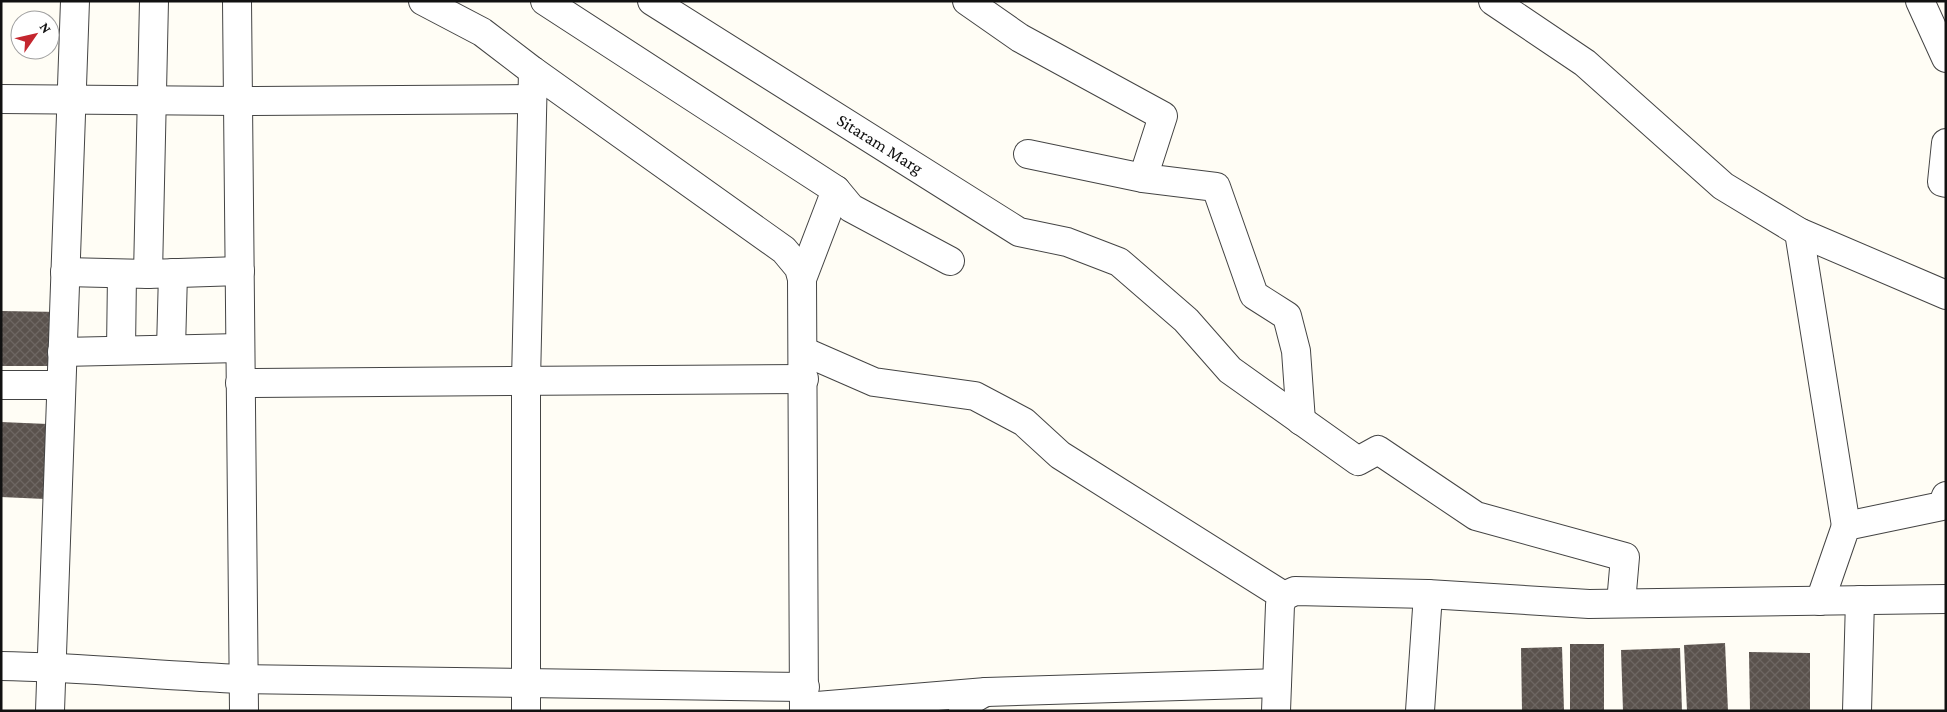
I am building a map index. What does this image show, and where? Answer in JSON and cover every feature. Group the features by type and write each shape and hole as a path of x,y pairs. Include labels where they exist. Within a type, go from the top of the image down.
{"street":[{"path":"50,711 50,667 75,1"},
{"path":"121,350 148,274 154,1"},
{"path":"237,1 244,711"},
{"path":"423,1 482,32 532,71 784,250 799,268 802,279 804,379 805,701"},
{"path":"545,1 836,190 851,208 950,261"},
{"name":"Sitaram Marg","path":"652,1 1019,232 1067,242 1119,262 1186,320 1230,370 1358,461 1378,450 1476,516 1625,557 1621,603"},
{"path":"967,1 1020,38 1163,116 1143,178"},
{"path":"1493,1 1585,63 1724,186 1799,232 1946,295"},
{"path":"1920,1 1946,58"},
{"path":"526,711 526,381 532,71"},
{"path":"1,98 238,101 531,99"},
{"path":"1946,143 1942,182 1946,183"},
{"path":"1028,154 1143,178 1216,187 1254,295 1287,316 1296,351 1301,420"},
{"path":"802,279 836,190"},
{"path":"1799,232 1846,526 1820,601"},
{"path":"65,272 148,274 240,271"},
{"path":"148,274 171,349"},
{"path":"62,352 240,348"},
{"path":"803,352 874,382 976,396 1024,422 1060,455 1284,596"},
{"path":"240,383 804,379"},
{"path":"1,384 61,385"},
{"path":"1846,526 1942,506 1946,496"},
{"path":"1276,711 1280,605 1284,596 1295,591 1428,594 1589,604 1946,599"},
{"path":"1420,711 1428,594"},
{"path":"1858,711 1860,600"},
{"path":"1,666 50,667 244,679 527,682 888,705 986,692 1277,683"},
{"path":"962,711 973,699 986,692"}],"building":[{"path":"1,311 61,312 62,366 1,366"},
{"path":"1,422 48,424 45,499 1,497"},
{"path":"1725,643 1728,711 1687,711 1684,645"},
{"path":"1570,644 1604,644 1604,711 1570,711"},
{"path":"1562,647 1564,711 1522,711 1521,648"},
{"path":"1680,648 1682,711 1623,711 1621,650"},
{"path":"1749,652 1810,653 1810,711 1750,711"}]}
